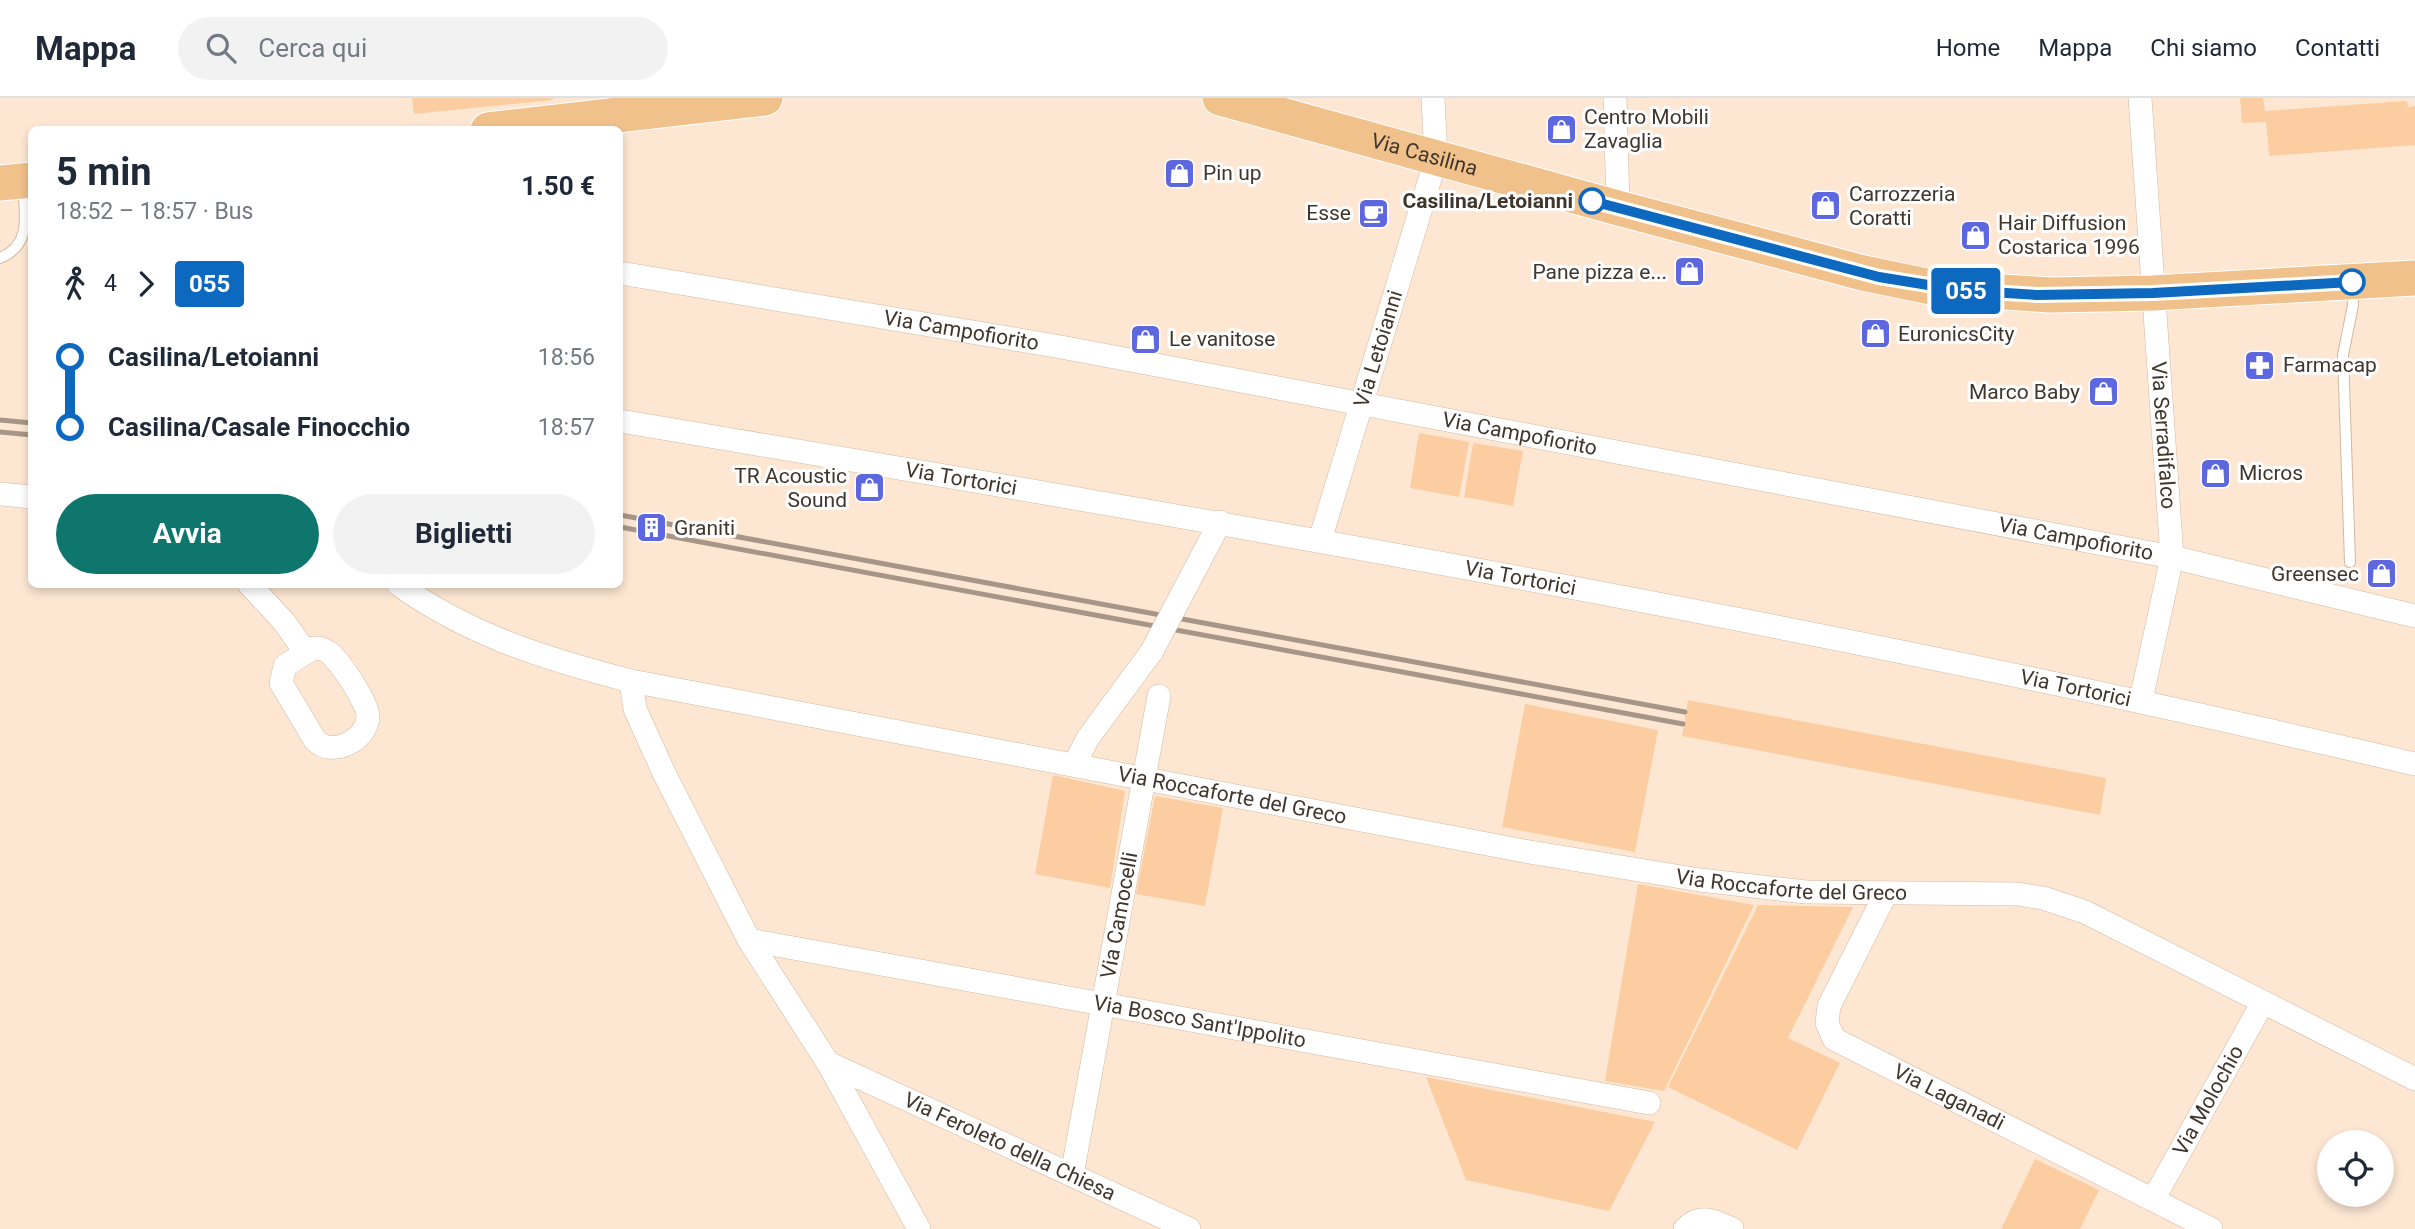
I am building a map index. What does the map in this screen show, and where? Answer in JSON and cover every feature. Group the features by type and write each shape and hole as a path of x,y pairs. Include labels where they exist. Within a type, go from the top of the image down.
{"main road":[{"path":"503,126 564,110 765,98"},
{"name":"Via Casilina","path":"1220,98 1618,208 1863,273 1931,287 2037,295 2153,293 2415,278"}],"street":[{"path":"1433,98 1436,159"},
{"path":"1615,98 1618,208"},
{"name":"Via Serradifalco","path":"2140,98 2172,557 2141,700"},
{"name":"Via Letoianni","path":"1320,540 1359,404 1436,159"},
{"name":"Via Campofiorito","path":"623,274 1048,345 2172,557 2415,616"},
{"name":"Via Tortorici","path":"623,422 1320,540 2141,700 2415,764"},
{"path":"0,494 28,497"},
{"path":"1074,765 1088,738 1152,652 1220,522"},
{"path":"253,588 285,623 305,652"},
{"name":"Via Roccaforte del Greco","path":"404,588 441,612 483,633 563,663 632,681 1535,853 1700,880 1790,891 2017,894 2054,901 2085,912 2415,1079"},
{"path":"632,681 635,709 679,805 749,940 828,1063 919,1229"},
{"name":"Via Camocelli","path":"1072,1175 1159,696"},
{"name":"Via Laganadi","path":"1886,893 1829,1006 1826,1023 1834,1039 2211,1229"},
{"name":"Via Bosco Sant'Ippolito","path":"749,940 1649,1103"},
{"name":"Via Molochio","path":"2153,1200 2263,1002"},
{"name":"Via Feroleto della Chiesa","path":"828,1063 1189,1229"},
{"path":"1685,1229 1692,1222 1703,1219 1732,1229"}],"lane":[{"path":"0,258 15,250 25,233 18,181"},
{"path":"2350,562 2343,355 2353,304 2352,282"}],"shaded area":[{"path":"412,98 553,98 553,100 414,114"},
{"path":"2240,98 2263,98 2265,111 2407,101 2408,107 2415,106 2415,145 2269,156 2266,122 2242,123"},
{"path":"1419,433 1469,442 1459,497 1410,488"},
{"path":"1473,443 1523,451 1513,506 1464,497"},
{"path":"1688,700 2106,778 2100,815 1682,736"},
{"path":"1525,704 1658,730 1635,852 1502,827"},
{"path":"1053,775 1125,791 1110,888 1035,874"},
{"path":"1155,796 1223,808 1205,906 1136,894"},
{"path":"1638,884 1754,905 1664,1091 1605,1081"},
{"path":"1758,905 1853,907 1788,1038 1840,1063 1797,1150 1668,1087"},
{"path":"1426,1077 1655,1122 1609,1211 1466,1180"},
{"path":"2035,1159 2099,1190 2080,1229 2001,1229"}],"railway":[{"path":"0,420 28,423"},
{"path":"0,432 28,435"},
{"path":"623,516 1685,712"},
{"path":"623,528 1683,724"}],"bus line":[{"name":"055","path":"1592,201 1879,277 1959,290 2037,295 2153,293 2352,282"}],"place":[{"name":"Centro Mobili Zavaglia","path":"1561,129"},
{"name":"Pin up","path":"1180,173"},
{"name":"Casilina/Letoianni","path":"1592,201"},
{"name":"Carrozzeria Coratti","path":"1826,206"},
{"name":"Esse","path":"1374,213"},
{"name":"Hair Diffusion Costarica 1996","path":"1975,235"},
{"name":"Pane pizza e...","path":"1690,272"},
{"name":"EuronicsCity","path":"1875,334"},
{"name":"Le vanitose","path":"1146,339"},
{"name":"Farmacap","path":"2260,365"},
{"name":"Marco Baby","path":"2103,392"},
{"name":"Micros","path":"2216,473"},
{"name":"TR Acoustic Sound","path":"870,488"},
{"name":"Graniti","path":"651,528"},
{"name":"Greensec","path":"2382,574"}]}
